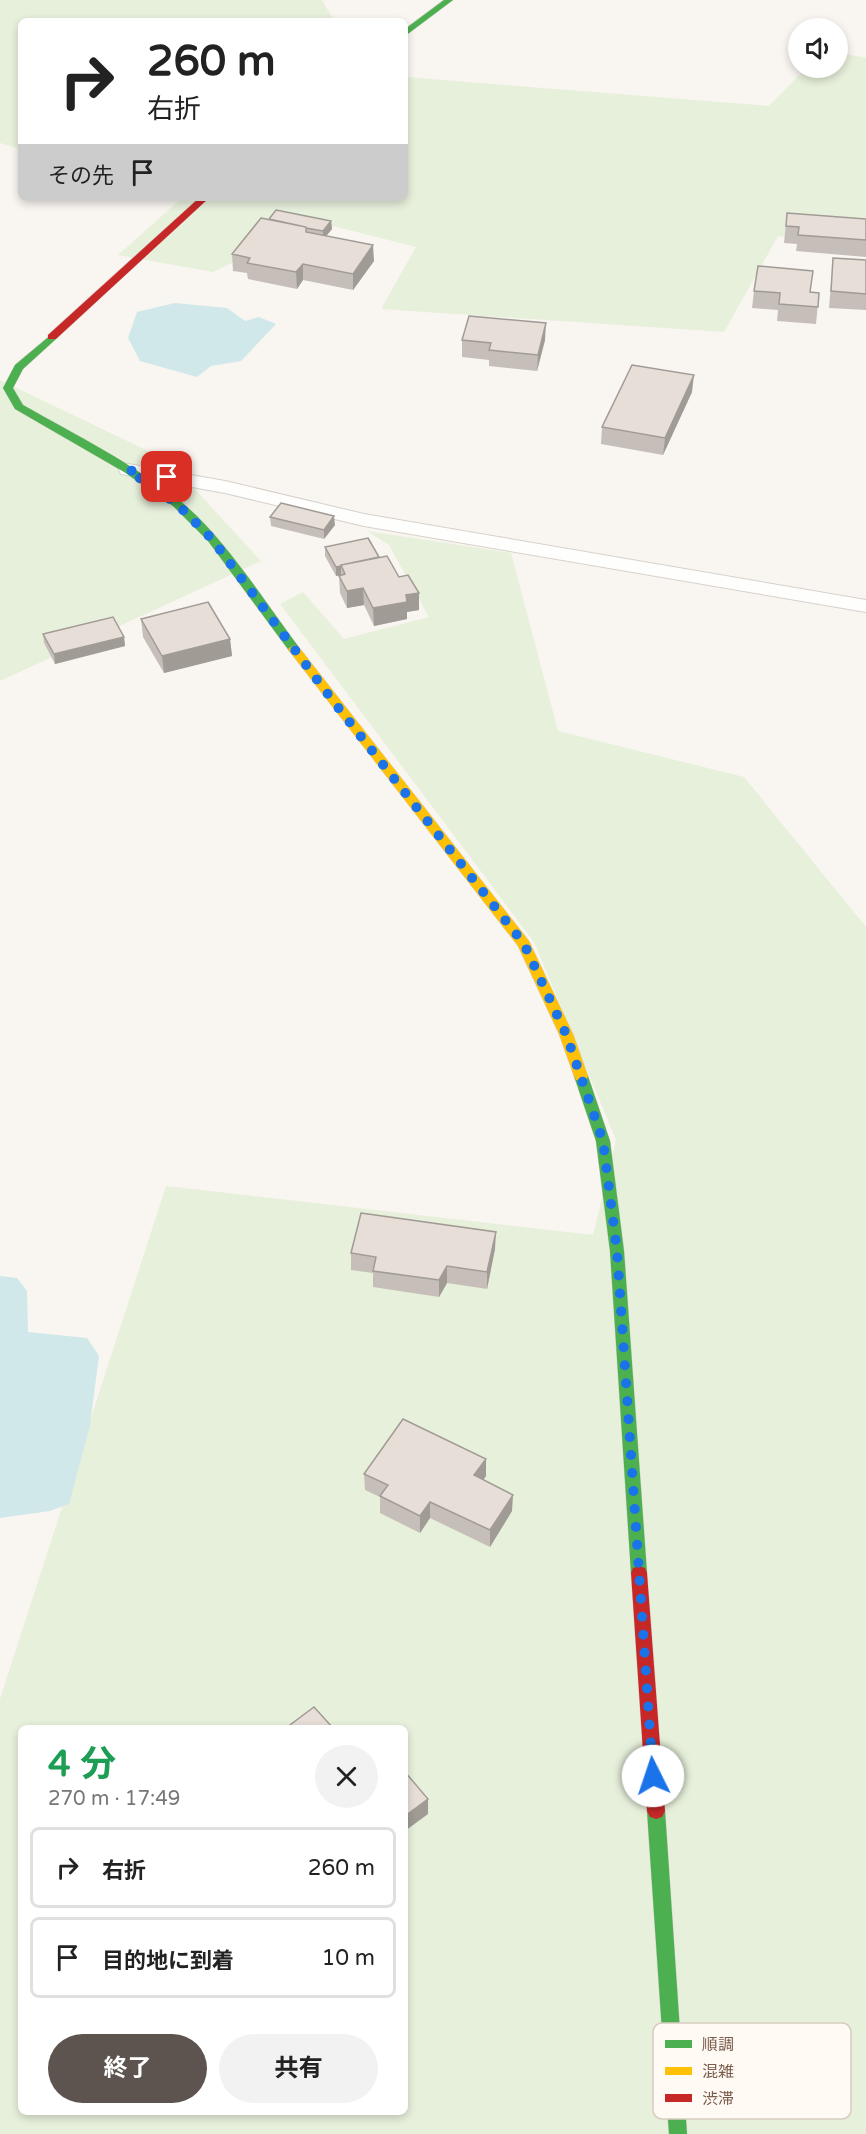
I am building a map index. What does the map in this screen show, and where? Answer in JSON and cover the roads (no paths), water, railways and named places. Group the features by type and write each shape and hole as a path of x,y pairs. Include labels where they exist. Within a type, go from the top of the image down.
{"street":[{"path":"408,31 449,0"},
{"path":"201,201 19,367 3,388 19,407 128,470 177,504 212,539 333,701 524,944 566,1034 603,1141 617,1251 670,2023"},
{"path":"677,2119 678,2134"}],"lane":[{"path":"128,470 225,487 364,520 866,606"}],"water":[{"path":"175,303 227,308 245,321 259,317 276,324 241,361 211,366 197,377 140,361 128,338 137,312"},
{"path":"0,1276 17,1278 27,1291 28,1332 87,1338 99,1356 90,1425 69,1504 50,1511 0,1518"}]}
